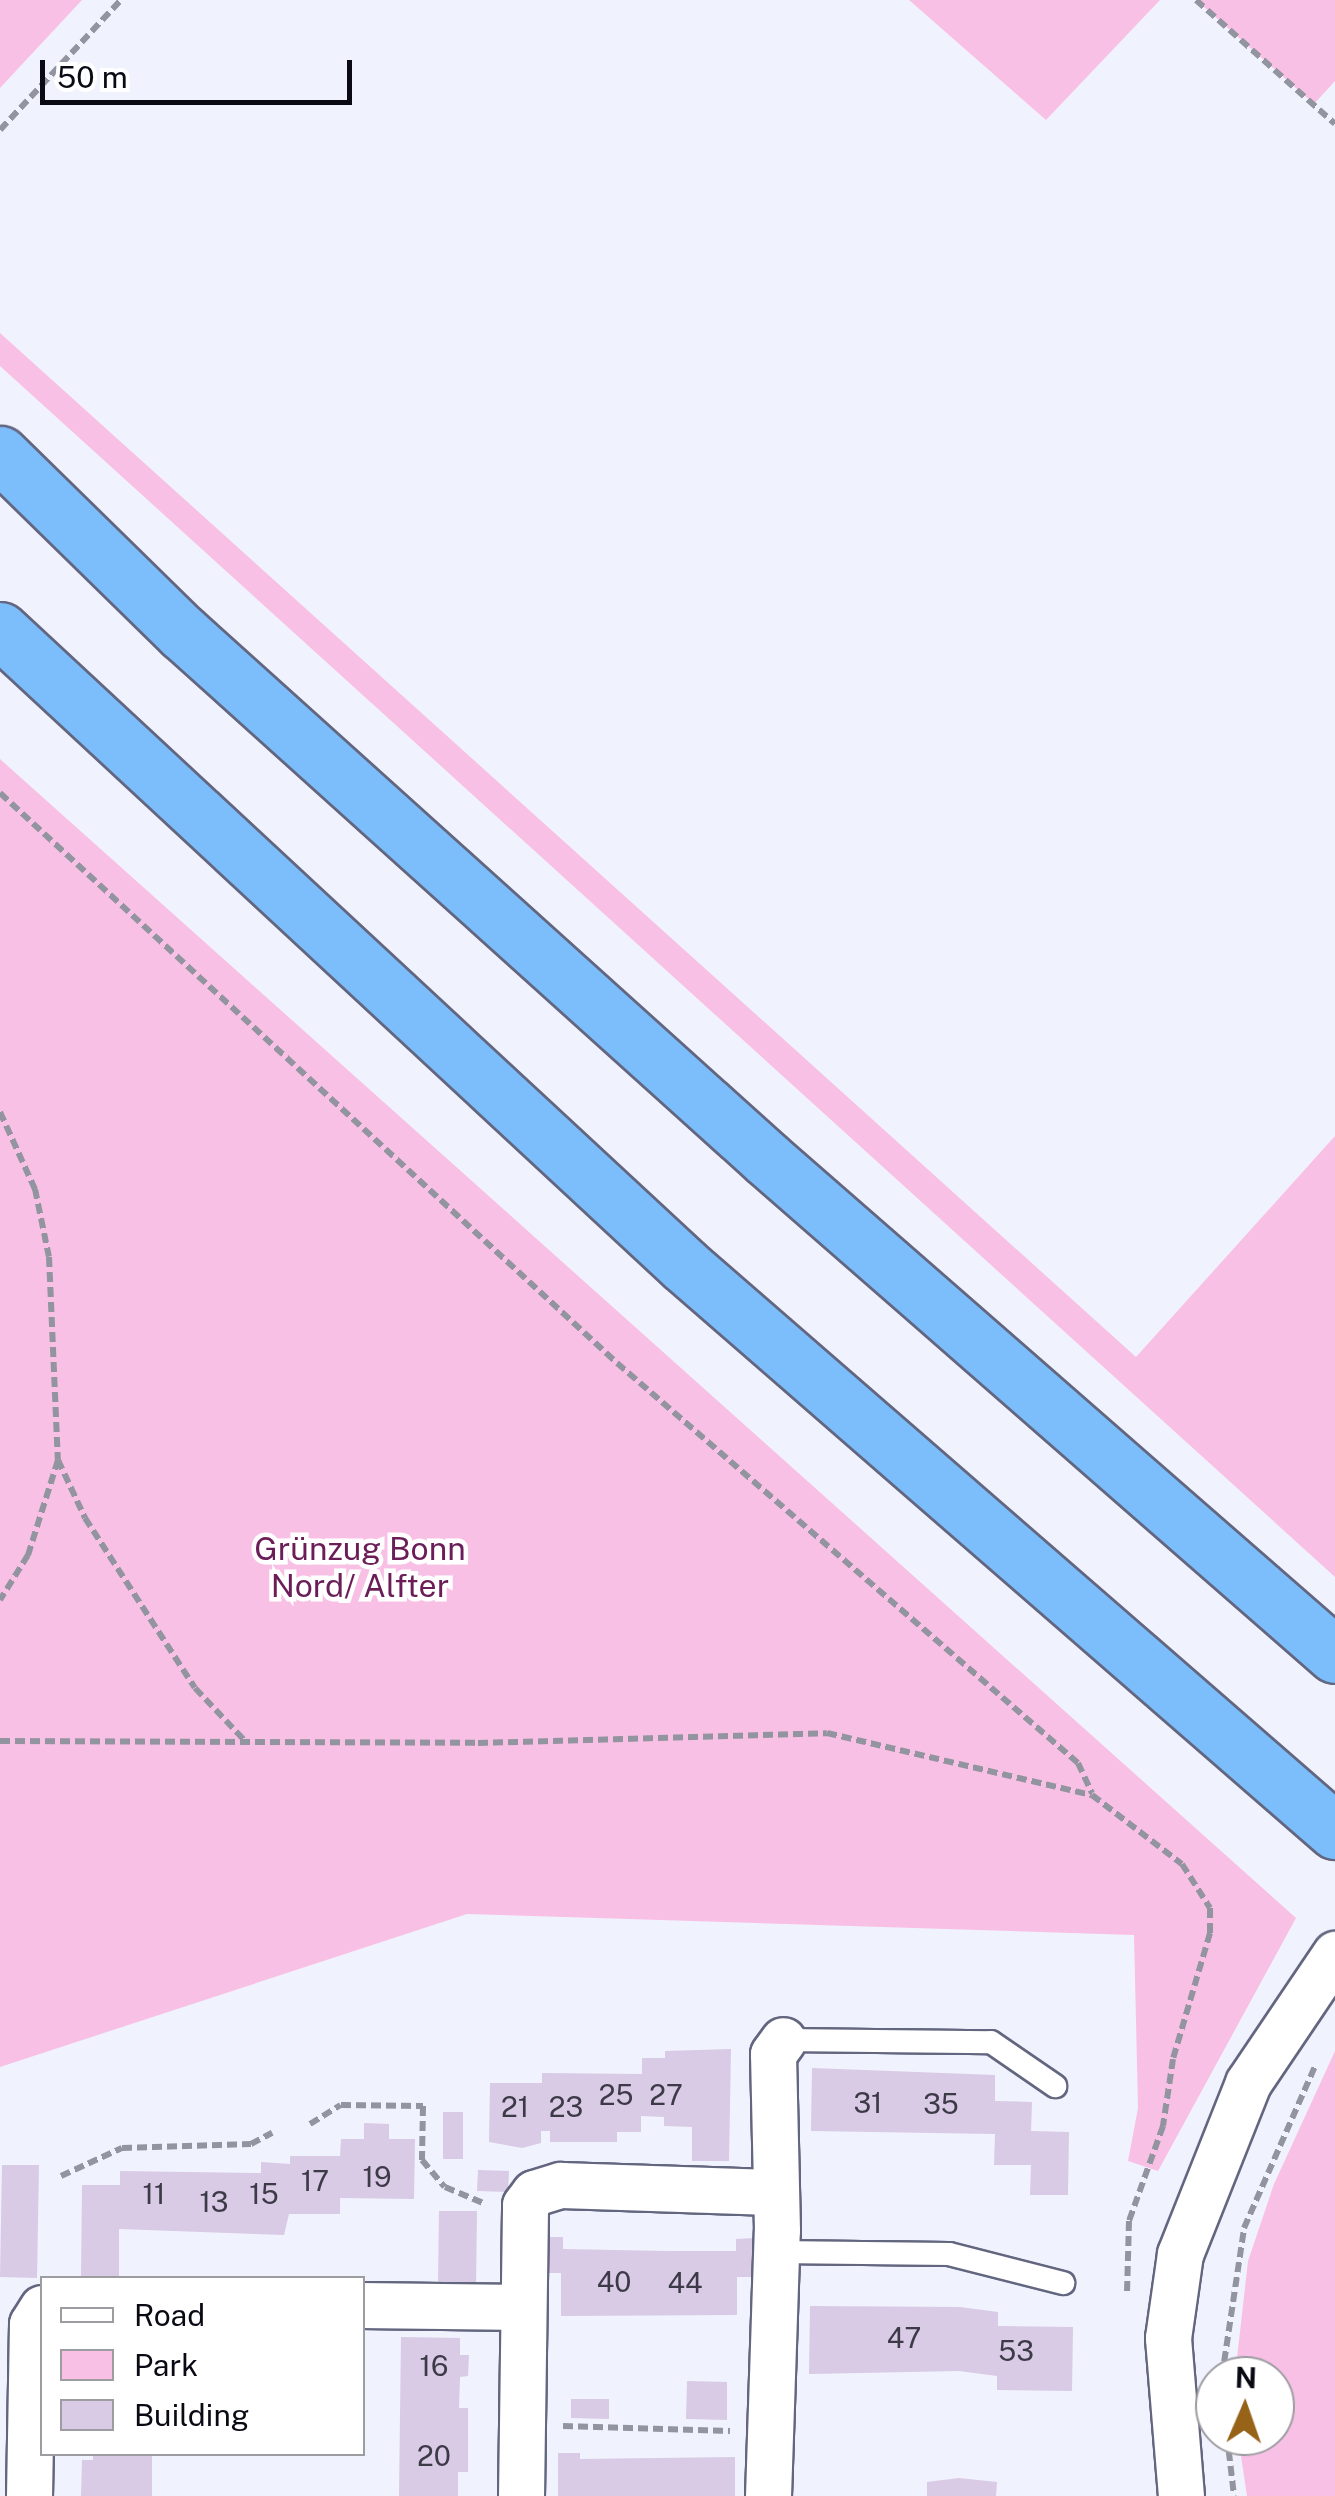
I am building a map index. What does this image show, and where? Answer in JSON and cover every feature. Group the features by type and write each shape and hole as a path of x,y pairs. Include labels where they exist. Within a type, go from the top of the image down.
{"highway":[{"path":"0,454 182,632 665,1067 1335,1655"},
{"path":"0,630 684,1265 1335,1831"}],"street":[{"path":"1181,2496 1168,2338 1180,2254 1204,2183 1248,2084 1335,1954"},
{"path":"768,2496 776,2252 771,2192 773,2054 783,2040"},
{"path":"522,2496 524,2205 534,2193 561,2185 771,2192"},
{"path":"365,2304 522,2308"},
{"path":"29,2496 32,2324 40,2311"}],"lane":[{"path":"783,2040 991,2042 1055,2086"},
{"path":"776,2252 949,2254 1063,2282"}],"path":[{"path":"0,130 121,0"},
{"path":"1196,0 1335,124"},
{"path":"0,793 617,1362 866,1586 1078,1763 1092,1794"},
{"path":"0,1112 35,1189 49,1256 58,1460 28,1554 0,1600"},
{"path":"58,1460 85,1518 194,1688 248,1744"},
{"path":"0,1741 248,1744 826,1733 1092,1794 1182,1864 1210,1908 1210,1933 1174,2059 1163,2126 1128,2221 1127,2325 1168,2338"},
{"path":"1225,2356 1244,2228 1320,2053"},
{"path":"310,2124 341,2105 423,2106 422,2160 445,2187 471,2203 524,2205"},
{"path":"61,2176 122,2148 251,2144 272,2133"},
{"path":"522,2425 769,2432"},
{"path":"1229,2456 1234,2496"}],"green space":[{"path":"0,0 82,0 0,88"},
{"path":"909,0 1160,0 1046,120"},
{"path":"1196,0 1335,0 1335,81 1314,104"},
{"path":"0,333 1136,1357 1335,1136 1335,1577 0,366"},
{"name":"Grünzug Bonn Nord/ Alfter","path":"0,759 1296,1918 1158,2171 1128,2161 1138,2108 1134,1935 467,1914 0,2067"},
{"path":"1335,2051 1335,2496 1247,2496 1241,2456 1295,2456 1295,2356 1237,2356 1248,2261 1274,2184"}],"building":[{"path":"731,2049 729,2161 692,2161 692,2127 664,2126 664,2117 641,2116 641,2132 617,2132 617,2142 550,2142 550,2131 541,2131 541,2143 522,2148 489,2142 490,2083 542,2083 542,2073 642,2074 642,2058 665,2058 665,2051"},
{"path":"812,2068 995,2075 995,2101 1032,2102 1031,2131 1069,2132 1068,2195 1030,2195 1031,2165 994,2165 995,2134 811,2131"},
{"path":"443,2112 463,2112 463,2159 443,2159"},
{"path":"364,2123 389,2124 389,2139 415,2139 414,2199 340,2198 340,2214 289,2214 284,2235 119,2229 119,2276 81,2276 82,2185 120,2185 120,2171 261,2173 261,2162 290,2164 290,2156 340,2156 341,2139 364,2139"},
{"path":"2,2165 39,2165 37,2278 0,2277"},
{"path":"478,2170 509,2171 508,2192 477,2191"},
{"path":"439,2211 477,2211 476,2286 438,2285"},
{"path":"544,2237 563,2237 563,2249 667,2251 736,2251 736,2239 755,2238 755,2277 737,2277 737,2315 561,2316 561,2273 543,2273"},
{"path":"810,2306 960,2307 998,2312 998,2326 1073,2327 1072,2391 997,2390 997,2376 959,2371 809,2374"},
{"path":"401,2337 460,2338 460,2355 469,2355 468,2376 460,2377 459,2408 468,2408 468,2472 458,2472 458,2496 399,2496"},
{"path":"687,2381 727,2382 727,2420 686,2419"},
{"path":"571,2399 609,2399 609,2419 571,2418"},
{"path":"558,2453 580,2453 580,2459 735,2457 735,2496 558,2496"},
{"path":"93,2456 152,2456 152,2496 81,2496 82,2460 93,2460"},
{"path":"959,2478 997,2482 996,2496 927,2496 927,2482"}]}
